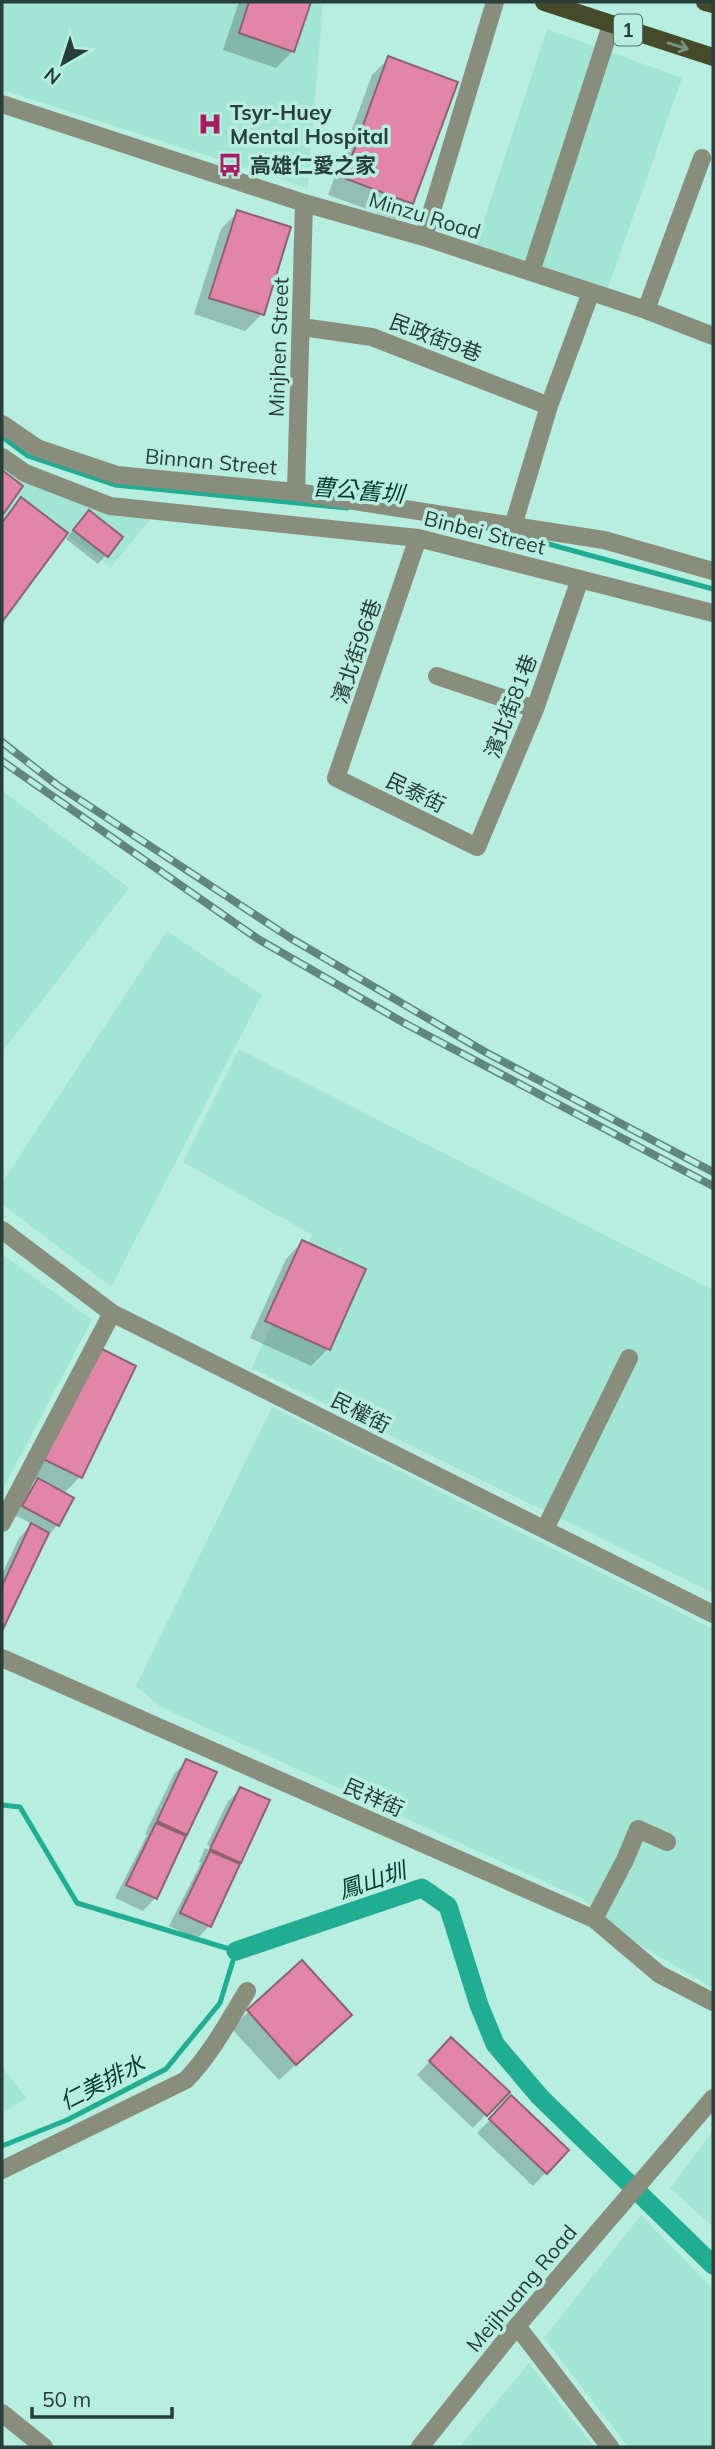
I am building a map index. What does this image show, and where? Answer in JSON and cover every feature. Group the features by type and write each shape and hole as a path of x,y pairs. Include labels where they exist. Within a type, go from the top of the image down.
{"main road":[{"name":"1","path":"544,2 713,57"},
{"path":"705,2 713,4"}],"street":[{"path":"424,237 495,2"},
{"path":"531,272 611,25"},
{"name":"Minzu Road","path":"2,104 304,203 424,237 646,310 713,335"},
{"path":"646,310 702,158"},
{"name":"Minjhen Street","path":"296,492 304,203"},
{"path":"513,526 549,406 590,292"},
{"name":"民政街9巷","path":"302,327 372,337 549,406"},
{"name":"Binnan Street","path":"2,424 37,448 117,475 296,492 604,540 713,571"},
{"name":"Binbei Street","path":"2,457 25,473 110,506 418,538 713,613"},
{"name":"濱北街96巷","path":"336,778 418,538"},
{"name":"濱北街81巷","path":"477,847 535,709 580,579"},
{"path":"437,676 535,709"},
{"name":"民泰街","path":"336,778 477,847"},
{"name":"民權街","path":"2,1230 112,1313 713,1614"},
{"path":"2,1523 112,1313"},
{"path":"545,1530 629,1358"},
{"name":"民祥街","path":"2,1658 594,1919 659,1974 713,2002"},
{"path":"594,1919 638,1829 667,1842"},
{"path":"2,2170 186,2080 199,2067 220,2037 247,1991"},
{"name":"Meijhuang Road","path":"420,2447 517,2326 713,2098"},
{"path":"517,2326 610,2447"},
{"path":"2,2413 44,2447"}],"shaded area":[{"name":"Tsyr-Huey Mental Hospital","path":"2,2 323,2 308,188 2,90"},
{"path":"547,29 682,78 608,288 476,244"},
{"path":"2,457 53,490 159,509 111,567 67,535 2,626"},
{"path":"2,790 129,888 2,1052"},
{"path":"167,931 262,995 111,1287 2,1204 2,1183"},
{"path":"239,1049 713,1290 713,1593 252,1368 312,1235 183,1162"},
{"path":"2,1254 92,1320 2,1491"},
{"path":"272,1407 713,1629 713,1988 626,1937 583,1899 161,1707 136,1686"},
{"path":"2,2067 26,2098 2,2114"},
{"path":"713,2131 713,2227 670,2188"},
{"path":"641,2215 713,2289 713,2447 628,2447 544,2338"},
{"path":"529,2363 594,2447 459,2447"}],"building":[{"path":"249,2 311,2 294,52 239,33"},
{"path":"388,56 458,82 413,204 344,178"},
{"path":"237,210 291,227 264,315 209,298"},
{"path":"2,470 23,486 2,516"},
{"path":"21,497 68,533 2,622 2,523"},
{"path":"89,510 123,537 108,557 73,530"},
{"path":"302,1240 366,1269 330,1350 265,1321"},
{"path":"98,1347 136,1366 82,1478 43,1459"},
{"path":"38,1478 74,1498 59,1526 22,1506"},
{"path":"31,1523 49,1533 2,1631 2,1586"},
{"path":"186,1759 217,1772 187,1835 157,1821"},
{"path":"240,1787 270,1800 241,1863 210,1849"},
{"path":"156,1823 186,1836 157,1899 126,1885"},
{"path":"210,1851 240,1864 211,1927 180,1913"},
{"path":"302,1960 352,2015 296,2065 247,2010"},
{"path":"451,2037 510,2092 487,2116 429,2061"},
{"path":"511,2095 569,2150 547,2174 489,2119"}],"waterway":[{"name":"曹公舊圳","path":"2,437 28,456 115,485 347,508"},
{"name":"曹公舊圳","path":"512,534 713,589"},
{"name":"仁美排水","path":"2,1805 20,1807 77,1903 236,1951 220,2003 166,2069 67,2120 2,2146"},
{"name":"鳳山圳","path":"236,1951 422,1888 448,1906 479,2005 495,2044 540,2097 713,2265"}],"railway":[{"path":"2,742 57,785 292,939 487,1053 713,1172"},
{"path":"2,761 258,939 406,1024 713,1186"}],"place":[{"name":"Tsyr-Huey Mental Hospital","path":"210,124"},
{"name":"高雄仁愛之家","path":"230,165"}]}
